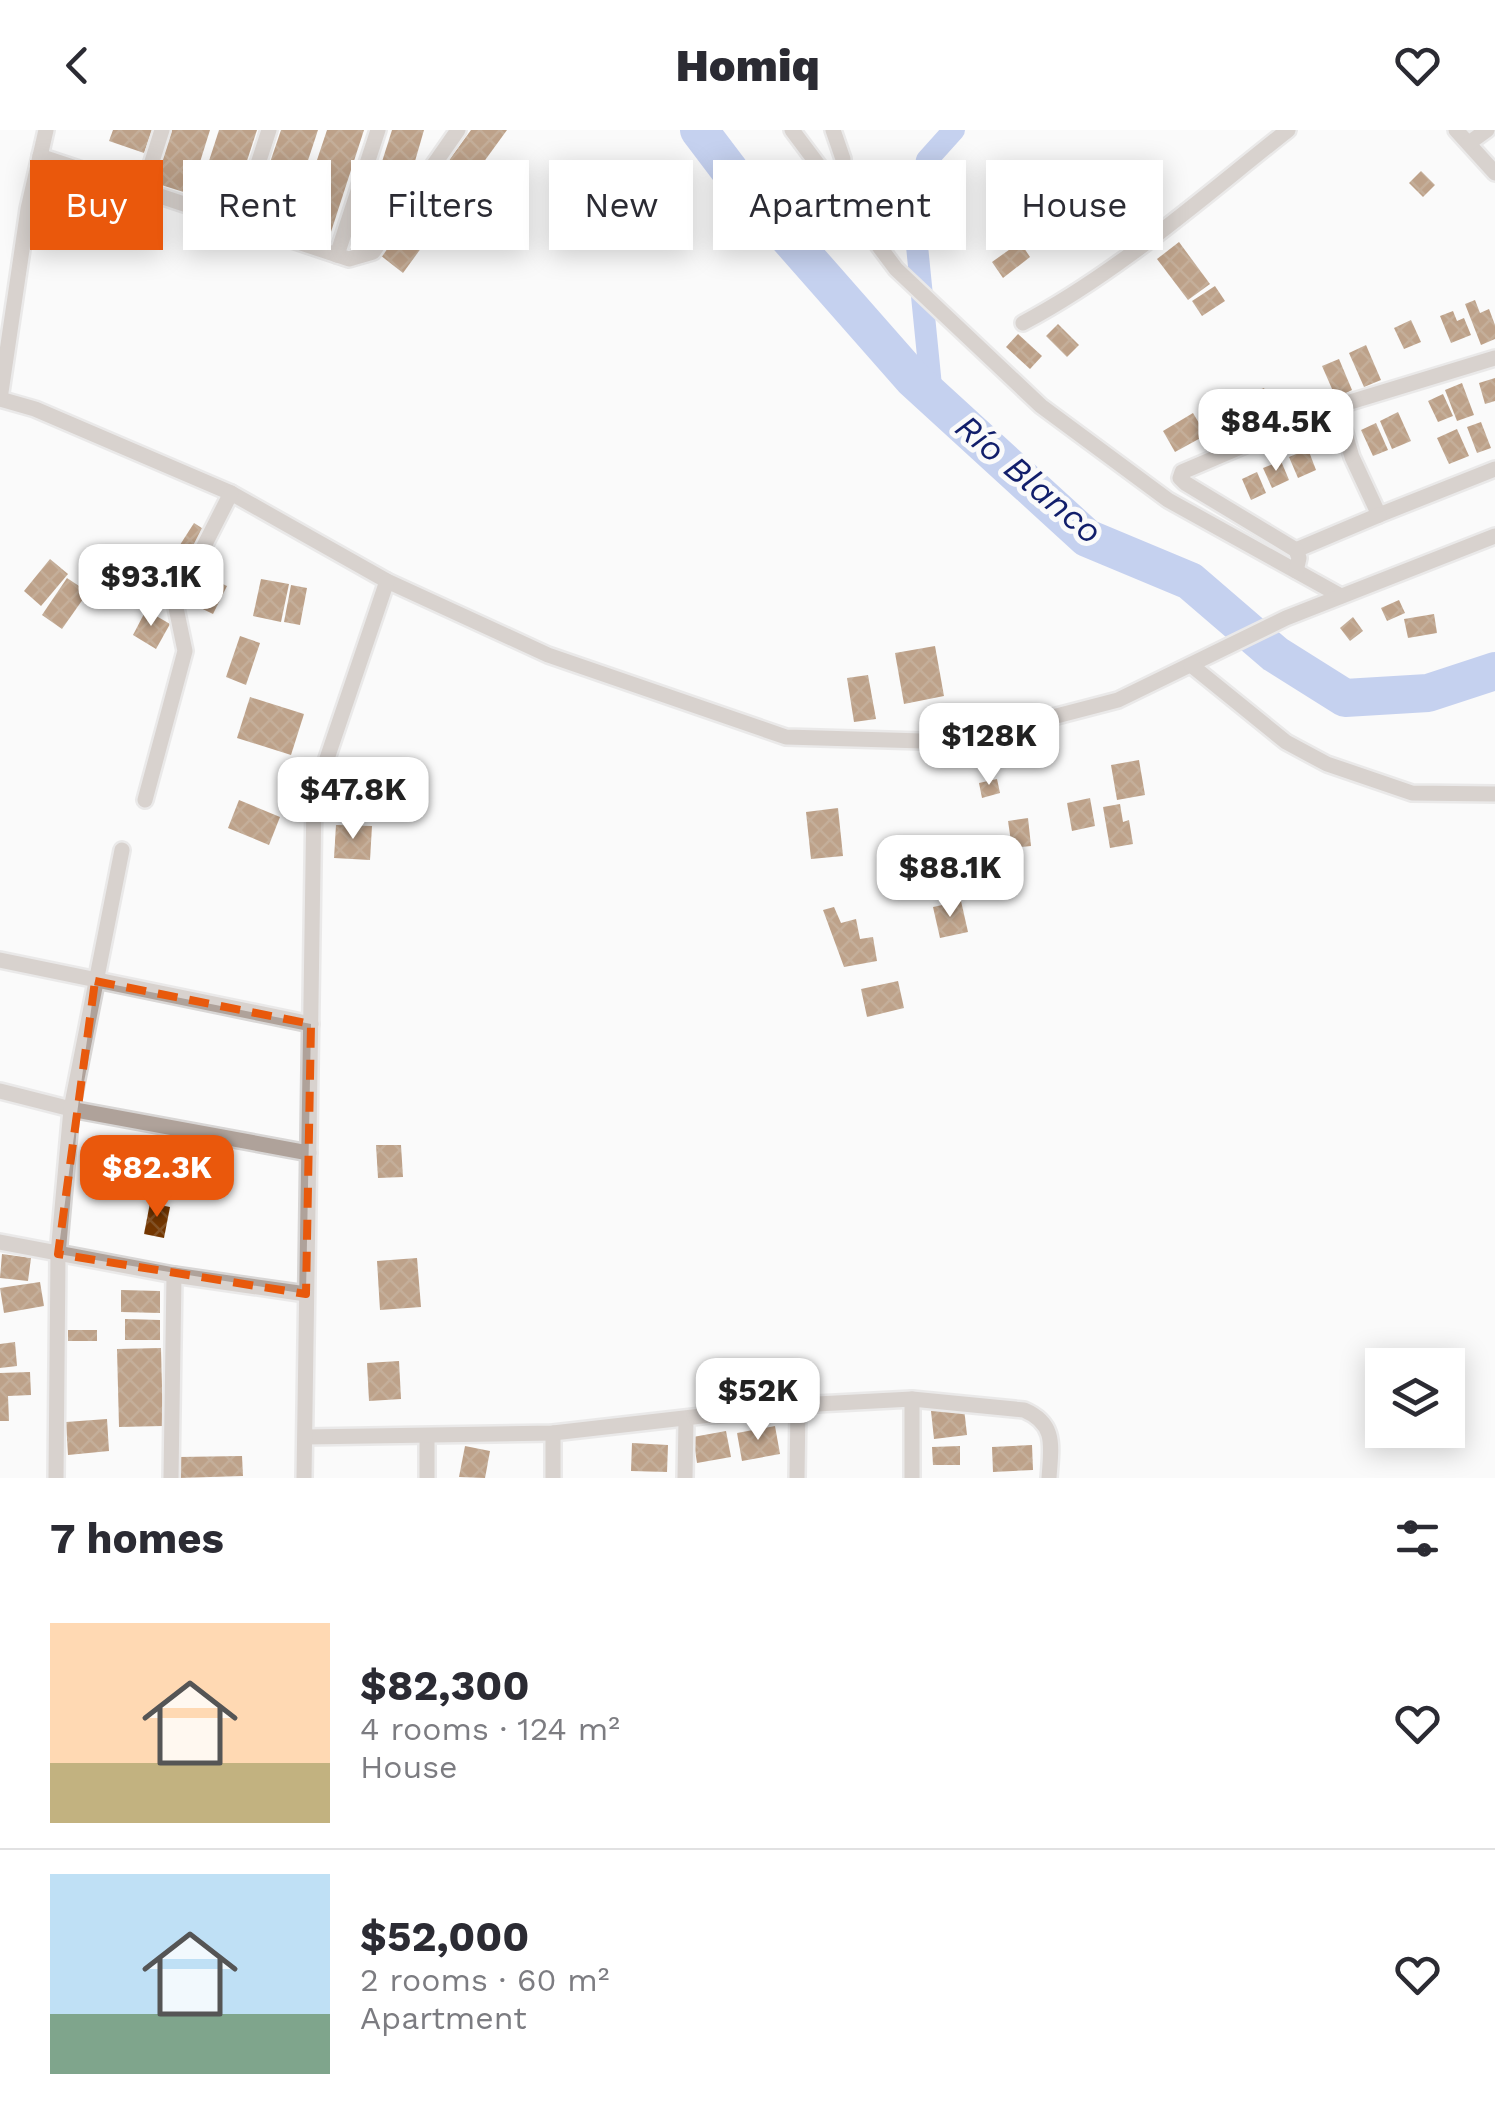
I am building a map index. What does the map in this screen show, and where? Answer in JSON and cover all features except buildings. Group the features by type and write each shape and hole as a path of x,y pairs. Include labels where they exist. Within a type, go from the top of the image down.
{"street":[{"path":"46,130 28,209 0,399 35,409 231,493 387,581 548,654 786,738 957,742 1118,700 1286,618 1495,536"},
{"path":"152,160 162,130"},
{"path":"259,160 269,130"},
{"path":"338,255 378,130"},
{"path":"323,250 350,259 374,252 458,130"},
{"path":"792,130 813,160"},
{"path":"833,130 843,160"},
{"path":"1023,323 1059,304 1128,255 1288,130"},
{"path":"1456,130 1495,173"},
{"path":"1468,143 1487,130"},
{"path":"40,156 52,160"},
{"path":"881,250 896,269 1041,406 1086,440 1168,500 1342,596"},
{"path":"1296,571 1296,550 1185,484 1180,478 1182,472 1337,406 1495,358"},
{"path":"1337,406 1352,457 1379,515"},
{"path":"1296,550 1495,469"},
{"path":"146,800 184,650 174,603 231,493"},
{"path":"304,1478 314,797 387,581"},
{"path":"1191,665 1286,742 1326,764 1412,793 1495,794"},
{"path":"56,1478 58,1254 72,1108 122,850"},
{"path":"0,960 311,1024"},
{"path":"0,1091 309,1153"},
{"path":"0,1242 174,1275 306,1294"},
{"path":"171,1478 174,1275"},
{"path":"306,1437 552,1433 798,1406 912,1400 1024,1410 1039,1416 1051,1436 1050,1478"},
{"path":"912,1400 912,1478"},
{"path":"797,1478 798,1406"},
{"path":"684,1478 686,1419"},
{"path":"552,1433 553,1478"},
{"path":"427,1436 427,1478"}],"highlighted area":[{"path":"95,981 311,1024 306,1294 58,1254"}],"waterway":[{"name":"Río Blanco","path":"699,130 730,171 913,379 1087,538 1190,581 1275,654 1345,698 1428,693 1495,671"},
{"path":"932,396 914,216 927,160 954,130"}]}
